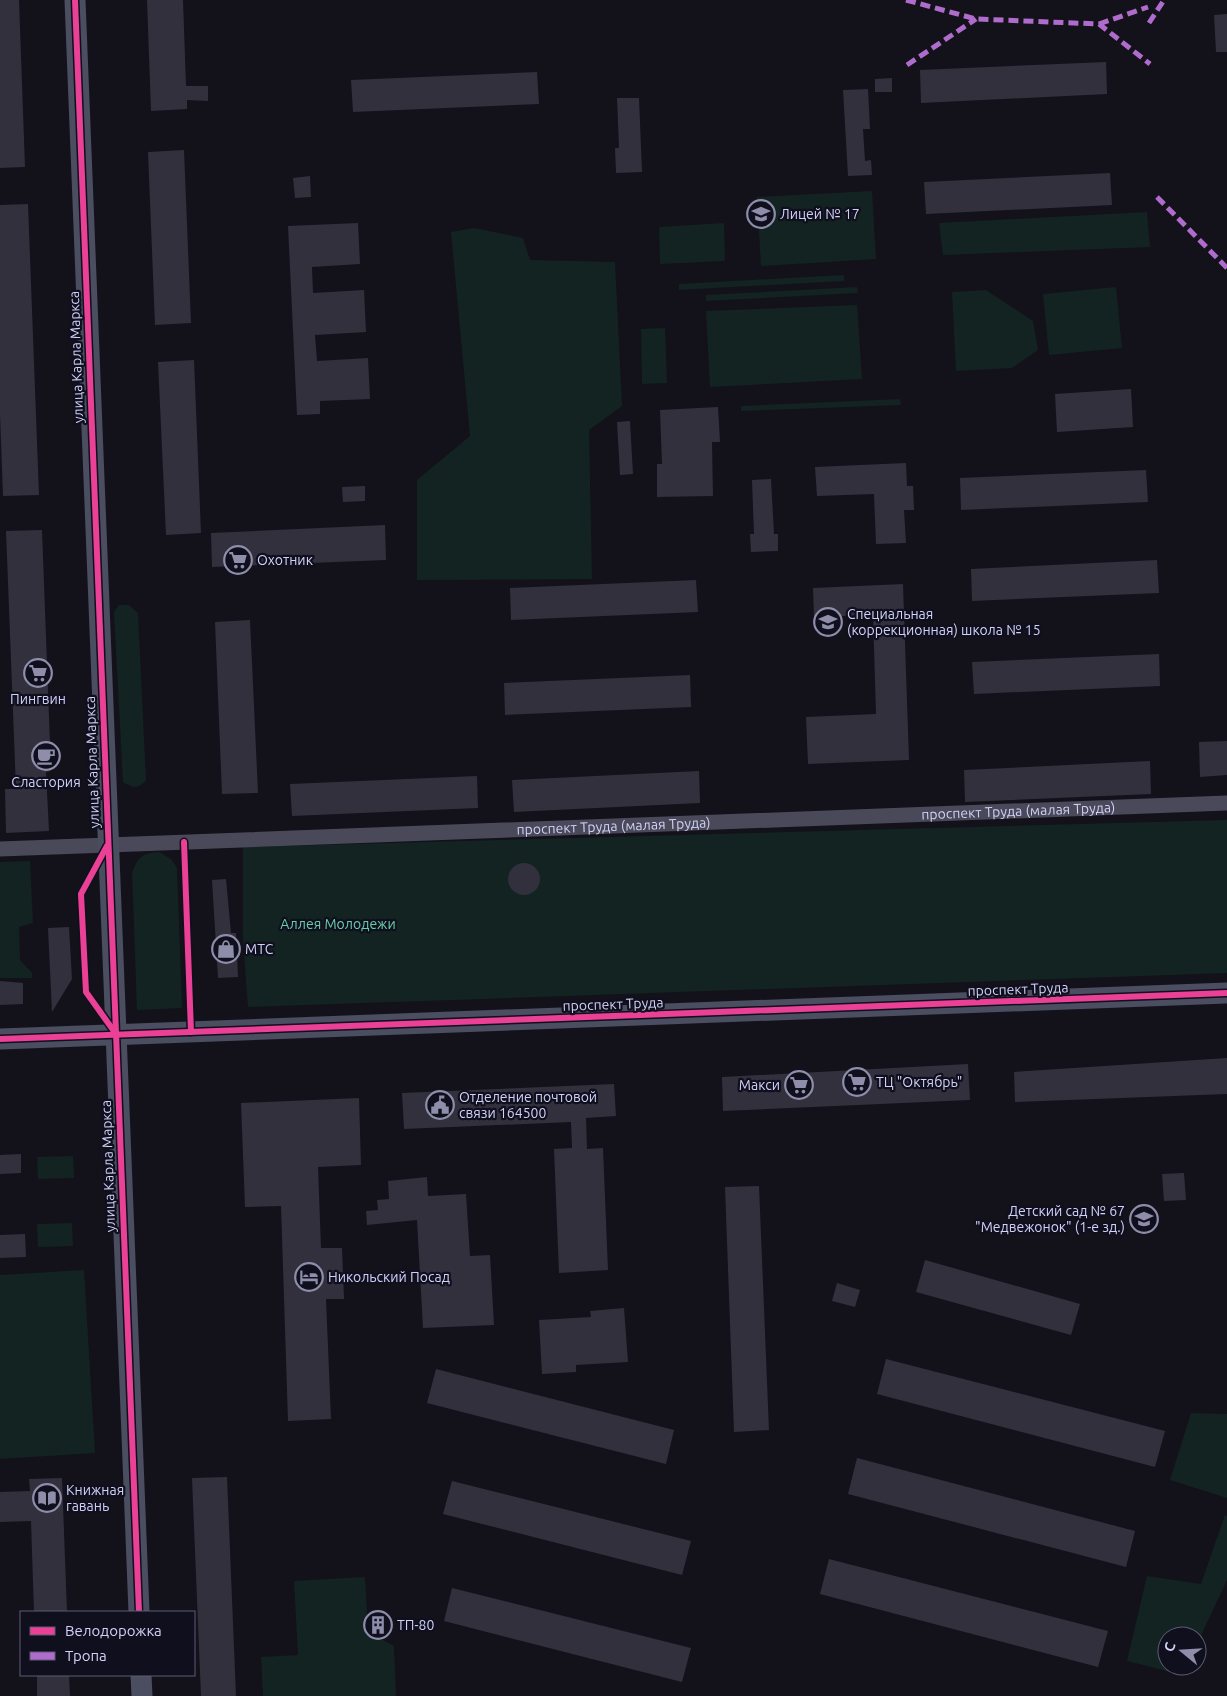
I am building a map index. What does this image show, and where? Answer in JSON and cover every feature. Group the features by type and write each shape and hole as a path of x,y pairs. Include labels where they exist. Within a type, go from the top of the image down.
{"street":[{"name":"улица Карла Маркса","path":"75,0 139,1611"},
{"name":"проспект Труда (малая Труда)","path":"0,849 1227,803"},
{"name":"проспект Труда","path":"0,1039 1227,994"},
{"path":"141,1676 142,1696"}],"green space":[{"path":"872,191 876,259 761,266 757,197"},
{"path":"1147,212 1150,247 943,255 939,223"},
{"path":"724,223 725,261 660,264 659,227"},
{"path":"474,228 523,238 530,260 615,262 622,406 589,430 592,579 417,580 417,480 470,436 451,232"},
{"path":"844,275 844,281 679,290 679,284"},
{"path":"857,287 858,293 706,301 706,295"},
{"path":"1116,287 1122,348 1049,355 1043,294"},
{"path":"986,290 1033,321 1038,350 1012,368 956,371 952,292"},
{"path":"857,305 862,379 710,387 706,311"},
{"path":"665,328 667,383 642,384 641,329"},
{"path":"900,399 901,405 741,411 741,406"},
{"path":"119,605 129,605 138,613 146,781 135,787 123,782 114,612"},
{"name":"Аллея Молодежи","path":"1227,820 1227,973 248,1007 243,939 243,847"},
{"path":"159,852 171,859 177,868 182,1008 137,1010 132,873 141,857 148,853"},
{"path":"30,861 33,923 19,927 20,960 32,973 32,978 0,978 0,862"},
{"path":"73,1156 74,1178 38,1179 37,1157"},
{"path":"72,1223 73,1246 38,1247 37,1224"},
{"path":"84,1270 95,1453 0,1459 0,1275"},
{"path":"1191,1413 1227,1414 1227,1498 1170,1480"},
{"path":"1225,1515 1227,1516 1227,1580 1205,1626 1157,1626 1157,1668 1127,1661 1147,1576 1201,1584"},
{"path":"365,1577 368,1632 394,1646 396,1696 263,1696 261,1657 298,1655 294,1581"}],"building":[{"path":"0,0 19,0 25,167 0,168"},
{"path":"147,0 183,0 186,86 208,86 208,101 187,100 187,109 151,111"},
{"path":"1227,14 1227,52 1216,52 1214,15"},
{"path":"1106,62 1107,94 921,103 920,70"},
{"path":"537,72 539,104 353,112 351,80"},
{"path":"892,78 892,92 875,92 875,79"},
{"path":"868,89 870,129 863,129 865,161 871,160 872,175 848,176 843,90"},
{"path":"617,98 639,98 642,172 616,173 615,148 619,148"},
{"path":"184,150 191,323 155,325 148,152"},
{"path":"1110,173 1112,205 926,214 924,182"},
{"path":"310,176 311,197 295,198 293,178"},
{"path":"28,204 39,495 3,496 0,414 0,205"},
{"path":"358,223 360,264 312,267 313,293 364,290 366,332 315,335 317,361 368,358 370,399 320,401 320,414 297,415 288,226"},
{"path":"194,360 201,533 166,535 158,362"},
{"path":"1131,389 1133,427 1057,432 1055,394"},
{"path":"718,407 720,442 712,442 713,496 657,497 657,464 662,464 660,410"},
{"path":"630,421 633,474 620,475 617,422"},
{"path":"906,463 907,486 913,486 914,510 904,510 906,543 876,544 874,494 817,496 815,467"},
{"path":"1146,470 1148,502 961,510 960,478"},
{"path":"771,479 774,534 778,534 778,551 751,552 750,534 754,534 752,480"},
{"path":"365,486 365,501 343,502 342,487"},
{"path":"385,525 386,560 212,567 211,533"},
{"path":"42,530 51,771 46,772 49,831 6,833 5,789 16,789 6,531"},
{"path":"1157,560 1159,593 972,601 971,569"},
{"path":"696,580 698,612 511,620 510,588"},
{"path":"903,584 909,760 808,764 806,717 876,714 873,615 814,617 813,588"},
{"path":"250,620 258,793 222,794 215,622"},
{"path":"1159,654 1160,686 974,694 972,662"},
{"path":"690,675 691,707 505,715 504,683"},
{"path":"1227,741 1227,775 1200,777 1199,742"},
{"path":"1150,761 1151,794 965,802 964,770"},
{"path":"699,771 700,803 514,812 512,780"},
{"path":"477,776 478,808 292,816 290,784"},
{"path":"524,863 530,864 535,868 539,873 539,885 535,890 530,894 524,895 518,894 513,890 509,885 508,879 509,873 513,868 518,864"},
{"path":"226,879 231,933 236,933 238,977 218,978 212,880"},
{"path":"69,927 72,979 52,1012 48,928"},
{"path":"0,981 23,983 23,1004 0,1005"},
{"path":"1227,1058 1227,1094 1015,1102 1014,1072"},
{"path":"968,1064 970,1100 723,1111 722,1077"},
{"path":"614,1084 616,1116 586,1118 587,1149 603,1148 608,1270 559,1273 554,1149 572,1148 571,1122 404,1129 402,1093"},
{"path":"359,1098 361,1165 318,1167 321,1248 342,1248 344,1299 326,1299 331,1419 288,1421 281,1206 245,1207 241,1103"},
{"path":"21,1154 21,1173 0,1174 0,1155"},
{"path":"1184,1173 1186,1200 1164,1201 1162,1174"},
{"path":"427,1177 428,1196 466,1194 470,1256 490,1255 494,1325 423,1328 417,1220 367,1225 366,1211 378,1210 377,1200 389,1199 388,1181"},
{"path":"759,1186 769,1430 734,1432 725,1187"},
{"path":"25,1234 26,1257 0,1258 0,1235"},
{"path":"925,1260 1080,1304 1071,1335 916,1292"},
{"path":"837,1283 860,1290 855,1307 832,1301"},
{"path":"624,1308 628,1362 576,1365 576,1372 542,1374 539,1320 591,1317 590,1311"},
{"path":"886,1359 1165,1431 1155,1467 877,1394"},
{"path":"436,1369 674,1430 666,1464 427,1403"},
{"path":"857,1458 1135,1531 1126,1567 848,1494"},
{"path":"227,1477 236,1696 201,1696 192,1478"},
{"path":"62,1478 67,1611 34,1611 31,1521 0,1522 0,1492 30,1491 29,1479"},
{"path":"452,1481 691,1541 682,1575 443,1514"},
{"path":"829,1559 1108,1631 1098,1667 820,1594"},
{"path":"452,1588 691,1648 682,1682 444,1621"},
{"name":"ТП-80","path":"390,1616 391,1632 366,1633 365,1618"},
{"path":"37,1676 69,1676 70,1696 37,1696"}],"marked path":[{"path":"906,0 976,19 1099,24 1150,64"},
{"path":"1149,23 1164,0"},
{"path":"1099,24 1148,7"},
{"path":"907,65 976,19"},
{"path":"1157,197 1227,268"}],"cycle path":[{"path":"75,0 139,1611"},
{"path":"184,842 191,1032"},
{"path":"107,846 81,894 86,992 116,1034"},
{"path":"0,1039 1227,993"}],"place":[{"name":"Лицей № 17","path":"761,214"},
{"name":"Охотник","path":"238,560"},
{"name":"Специальная (коррекционная) школа № 15","path":"828,622"},
{"name":"Пингвин","path":"38,673"},
{"name":"Сластория","path":"46,756"},
{"name":"МТС","path":"226,949"},
{"name":"ТЦ \"Октябрь\"","path":"857,1082"},
{"name":"Макси","path":"799,1085"},
{"name":"Отделение почтовой связи 164500","path":"440,1105"},
{"name":"Детский сад № 67 \"Медвежонок\" (1-е зд.)","path":"1144,1219"},
{"name":"Никольский Посад","path":"309,1277"},
{"name":"Книжная гавань","path":"47,1498"},
{"name":"ТП-80","path":"378,1625"}]}
